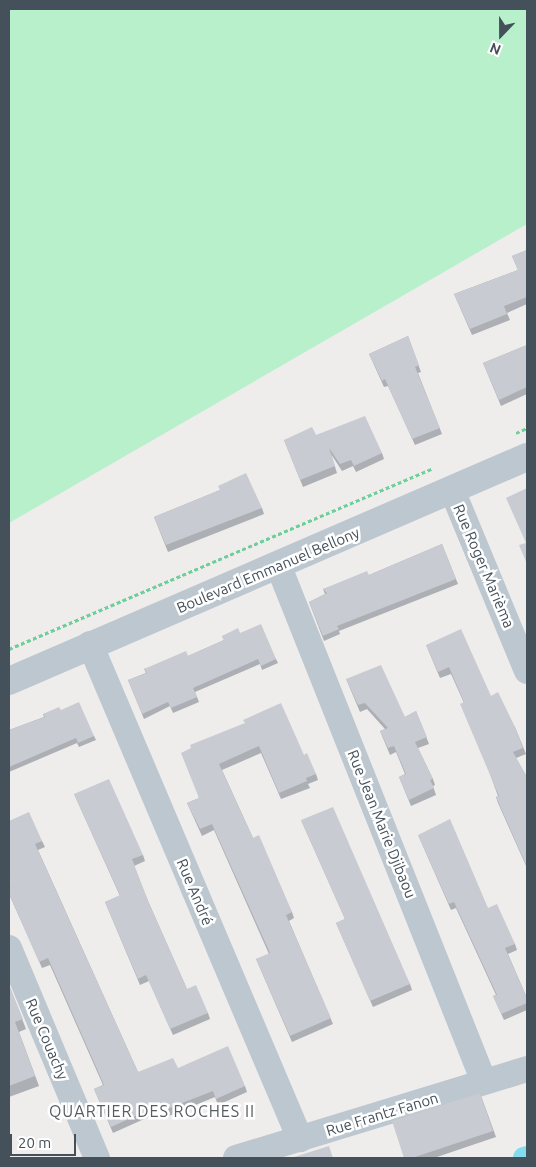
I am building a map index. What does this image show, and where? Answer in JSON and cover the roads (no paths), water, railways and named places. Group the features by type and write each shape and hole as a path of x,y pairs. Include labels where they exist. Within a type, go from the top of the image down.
{"street":[{"name":"Boulevard Emmanuel Bellony","path":"9,681 90,644 279,567 527,458"},
{"name":"Rue Roger Marièma","path":"452,490 527,671"},
{"name":"Rue Jean Marie Djibaou","path":"279,567 484,1082"},
{"name":"Rue André","path":"90,644 300,1139"},
{"name":"Rue Couachy","path":"9,948 98,1158"},
{"name":"Rue Frantz Fanon","path":"236,1158 527,1069"}],"district":[{"name":"QUARTIER DES ROCHES II","path":"152,1111"}]}
